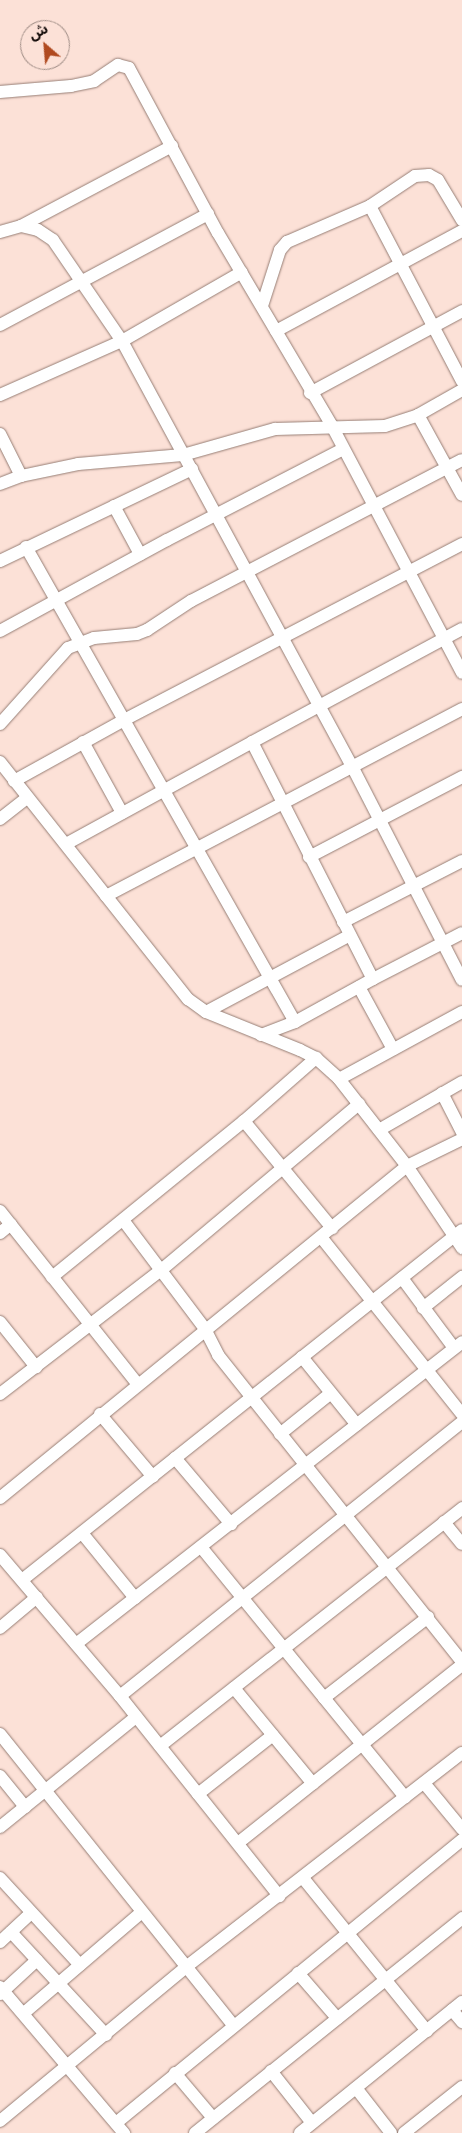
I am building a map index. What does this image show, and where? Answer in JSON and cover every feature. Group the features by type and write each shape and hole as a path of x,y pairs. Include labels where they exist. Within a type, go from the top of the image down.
{"street":[{"path":"0,92 94,81 124,64 310,392 332,426 462,672"},
{"path":"0,232 22,226 172,146"},
{"path":"262,306 280,250 286,242 370,206 422,174 438,180 462,220"},
{"path":"370,206 462,381"},
{"path":"0,325 208,214"},
{"path":"22,226 38,230 53,240 83,281 122,341 281,639 353,768 462,980"},
{"path":"276,330 462,231"},
{"path":"0,395 122,341 242,272"},
{"path":"310,392 462,311"},
{"path":"0,484 21,476 104,460 182,455 256,432 332,426 385,426 418,415 462,390"},
{"path":"418,415 462,495"},
{"path":"0,434 21,476"},
{"path":"0,632 140,554 344,449"},
{"path":"0,724 59,655 80,642 113,634 137,634 246,573 462,460"},
{"path":"0,561 26,547 192,470"},
{"path":"114,506 140,554"},
{"path":"14,781 124,720 462,544"},
{"path":"26,547 295,1022"},
{"path":"66,844 462,629"},
{"path":"106,896 196,847 353,768 462,709"},
{"path":"83,742 122,813"},
{"path":"252,742 309,857 373,979"},
{"path":"0,762 172,982 206,1012 316,1058 339,1079 458,1232 462,1248"},
{"path":"309,857 462,777"},
{"path":"0,819 27,798"},
{"path":"343,922 462,860"},
{"path":"261,1036 295,1022 462,933"},
{"path":"206,1012 350,935"},
{"path":"359,987 393,1049"},
{"path":"339,1079 462,1012"},
{"path":"52,1277 244,1121 316,1058"},
{"path":"379,1130 462,1082"},
{"path":"442,1094 462,1132"},
{"path":"0,1394 160,1271 359,1104"},
{"path":"244,1121 285,1168 332,1228"},
{"path":"2,1492 321,1237 406,1166 462,1139"},
{"path":"0,1211 137,1383"},
{"path":"123,1220 205,1328 213,1346 280,1434 428,1617 462,1664 238,1843"},
{"path":"0,1233 11,1224"},
{"path":"22,1580 458,1232"},
{"path":"321,1237 462,1414"},
{"path":"423,1308 462,1277"},
{"path":"76,1644 306,1466 458,1345 423,1308 402,1278"},
{"path":"0,1322 36,1367"},
{"path":"302,1357 357,1425"},
{"path":"280,1434 331,1393"},
{"path":"100,1414 153,1477"},
{"path":"120,1696 462,1422"},
{"path":"175,1458 231,1524"},
{"path":"160,1746 462,1508"},
{"path":"444,1522 462,1544"},
{"path":"82,1533 135,1598"},
{"path":"201,1546 405,1797"},
{"path":"0,1555 120,1696 279,1896"},
{"path":"0,1628 36,1597"},
{"path":"324,1698 428,1617"},
{"path":"234,1688 313,1784"},
{"path":"0,1827 136,1717"},
{"path":"0,1734 47,1790 186,1968 234,2026"},
{"path":"198,1794 272,1734"},
{"path":"0,2121 70,2066 186,1968 462,1753"},
{"path":"424,1783 462,1829"},
{"path":"2,1784 25,1807"},
{"path":"116,2123 462,1840"},
{"path":"0,1878 80,1965"},
{"path":"303,1878 427,2031"},
{"path":"0,1942 31,1912"},
{"path":"24,2013 142,1912"},
{"path":"195,2133 462,1918"},
{"path":"11,1932 106,2035"},
{"path":"37,1960 1,1991 24,2013 70,2066 124,2133"},
{"path":"298,1973 337,2018"},
{"path":"300,2133 457,2006 462,2022"},
{"path":"271,2071 312,2123"},
{"path":"176,2073 213,2118"},
{"path":"404,2133 462,2087"},
{"path":"356,2088 391,2133"}]}
